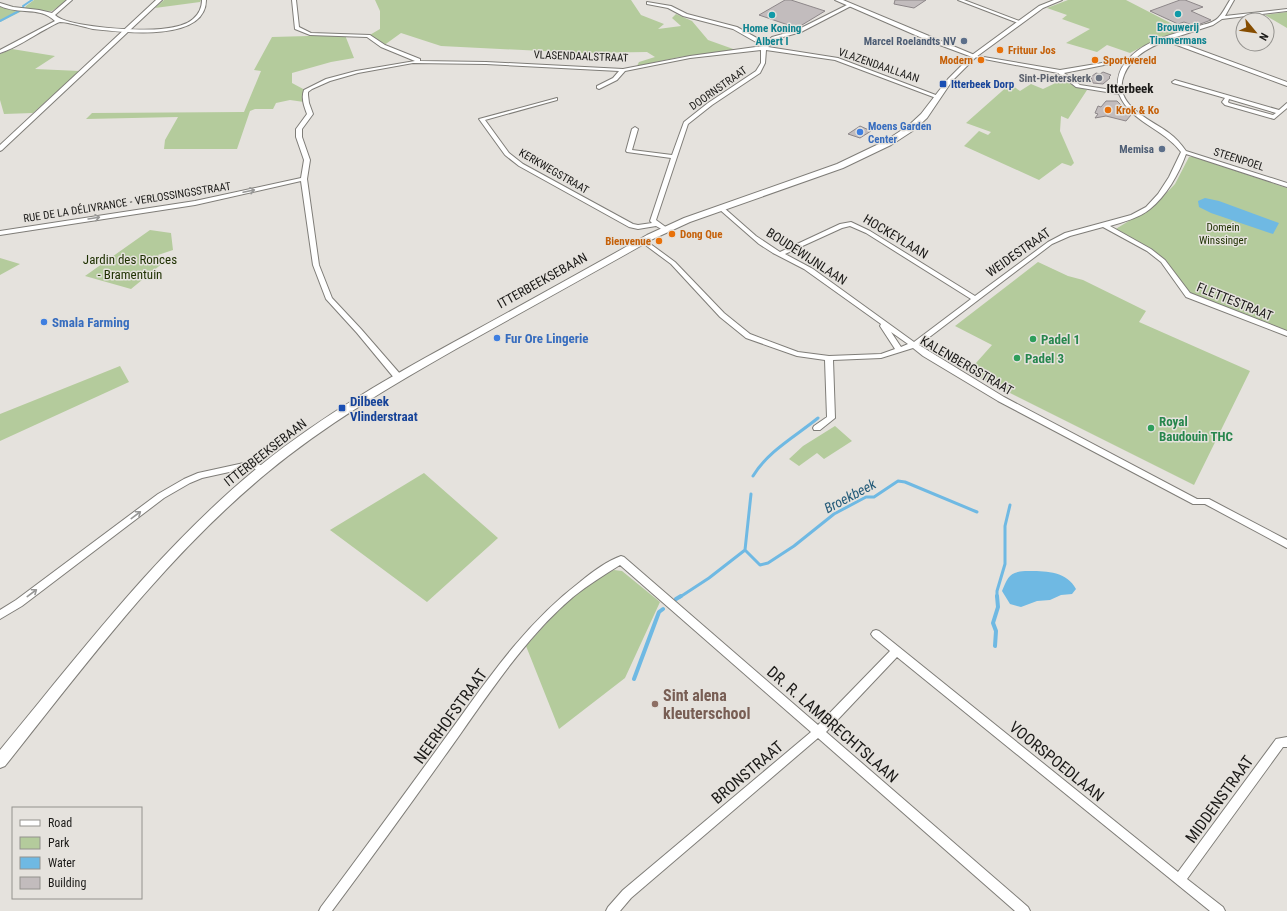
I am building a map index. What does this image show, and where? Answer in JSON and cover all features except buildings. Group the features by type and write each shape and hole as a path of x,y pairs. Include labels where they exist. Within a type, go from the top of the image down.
{"main road":[{"name":"ITTERBEEKSEBAAN","path":"0,761 84,658 148,582 180,547 231,497 284,453 398,377 665,229 840,166 878,149 911,128 924,116 950,80 974,56 1041,7 1059,0"}],"street":[{"path":"52,15 70,0"},
{"path":"0,149 159,0"},
{"path":"0,4 16,10 52,15 58,21 101,29 126,31 162,30 187,24 201,13 204,0"},
{"name":"VLASENDAALSTRAAT","path":"294,0 297,28 301,31 320,34 368,36 383,46 416,62 486,63 623,70 690,57 765,46"},
{"path":"838,0 974,56 1060,72 1114,62 1127,62"},
{"path":"960,0 1020,22"},
{"path":"1184,152 1179,144 1166,133 1132,112 1124,103 1119,93 1121,76 1127,62 1137,53 1166,39 1218,21 1232,0"},
{"path":"648,2 672,8 685,15 735,28 765,46 774,38 799,31 849,5"},
{"path":"1221,18 1287,10"},
{"path":"0,52 58,21"},
{"path":"1166,39 1287,84"},
{"name":"VLAZENDAALLAAN","path":"765,46 836,59 938,97"},
{"name":"DOORNSTRAAT","path":"657,224 653,221 686,123 710,104 758,72 763,63 765,46"},
{"path":"398,377 359,331 329,299 322,284 316,265 304,179 307,160 299,142 299,130 310,114 306,103 306,91 318,84 340,76 416,62"},
{"path":"599,87 615,80 623,70"},
{"path":"1060,72 1078,86 1119,93"},
{"path":"1175,82 1228,97 1225,102 1227,104 1274,117 1287,105"},
{"path":"1184,92 1188,86"},
{"name":"KERKWEGSTRAAT","path":"555,99 482,119 507,154 521,164 631,226 638,227 657,224"},
{"path":"635,129 630,151 675,157"},
{"name":"STEENPOEL","path":"1184,152 1287,186"},
{"name":"WEIDESTRAAT","path":"914,345 974,298 1050,243 1073,232 1129,219 1152,206 1166,189 1184,152"},
{"name":"RUE DE LA DÉLIVRANCE - VERLOSSINGSSTRAAT","path":"0,233 195,203 304,179"},
{"name":"BOUDEWIJNLAAN","path":"721,208 738,224 774,251 811,270 914,345"},
{"path":"657,224 665,229"},
{"name":"HOCKEYLAAN","path":"781,254 840,226 851,224 868,232 974,298"},
{"name":"FLETTESTRAAT","path":"1104,225 1149,250 1163,261 1188,295 1287,334"},
{"name":"KALENBERGSTRAAT","path":"643,241 673,264 722,315 743,332 762,342 790,352 828,358 881,356 914,345 1001,399 1196,502 1206,501 1287,544"},
{"name":"BOUDEWIJNLAAN","path":"881,322 900,350"},
{"path":"817,428 831,418 828,358"},
{"path":"0,615 19,603 161,496 187,481 211,472 253,464 263,470"},
{"name":"DR. R. LAMBRECHTSLAAN","path":"621,560 1024,911"},
{"name":"NEERHOFSTRAAT","path":"325,911 517,650 563,600 598,572 621,560"},
{"name":"VOORSPOEDLAAN","path":"876,634 1219,911"},
{"name":"BRONSTRAAT","path":"612,911 628,894 818,732 897,651"},
{"name":"MIDDENSTRAAT","path":"1179,880 1280,742 1287,742"}],"green space":[{"path":"34,0 68,0 52,11 24,10 26,6"},
{"path":"164,0 201,0 200,2 155,8"},
{"path":"375,0 631,0 641,15 664,24 658,29 681,26 672,18 676,14 692,21 708,40 736,50 680,57 637,66 639,62 655,57 647,52 582,53 441,46 401,33 383,46 368,36 380,29 380,11"},
{"path":"1068,0 1126,0 1184,30 1159,38 1130,53 1107,45 1097,52 1066,43 1090,29 1062,19 1067,15 1047,8"},
{"path":"0,7 22,11 0,22"},
{"path":"1287,12 1287,28 1275,21 1275,14"},
{"path":"345,35 354,58 331,62 292,73 292,83 305,90 304,102 290,100 276,103 273,109 255,109 250,111 237,149 164,149 165,140 178,117 86,119 92,113 244,112 261,71 254,70 272,37"},
{"path":"12,49 55,56 35,69 80,71 33,113 4,114 0,100 0,54"},
{"path":"1064,79 1075,86 1087,90 1068,119 1061,116 1060,131 1074,163 1071,166 1062,163 1039,180 964,146 979,131 988,135 991,132 966,123 1010,84 1020,91 1031,84 1043,89"},
{"name":"Domein Winssinger","path":"1189,157 1194,157 1287,188 1287,332 1191,295 1163,258 1114,230 1155,205 1175,184"},
{"name":"Jardin des Ronces - Bramentuin","path":"150,230 171,233 173,250 158,255 164,262 131,289 85,276"},
{"path":"0,258 20,264 0,275"},
{"name":"Royal Baudouin THC","path":"1038,262 1068,276 1083,280 1146,311 1139,322 1250,371 1194,485 968,372 992,345 955,326"},
{"path":"120,366 129,382 0,441 0,414"},
{"path":"835,426 852,441 824,459 817,453 799,466 789,459 803,446"},
{"path":"424,473 498,538 427,602 330,530"},
{"path":"614,570 622,571 660,602 625,678 559,729 526,646 577,594 588,585"}],"water":[{"path":"1205,198 1219,201 1279,223 1273,234 1211,213 1199,207 1198,201"},
{"path":"1025,571 1039,571 1060,575 1072,583 1076,589 1072,594 1061,595 1050,600 1037,601 1021,607 1010,604 1002,591 1006,582 1012,574"}],"waterway":[{"path":"24,9 23,6 32,0"},
{"path":"0,21 19,11"},
{"name":"Broekbeek","path":"753,476 774,451 818,418"},
{"name":"Broekbeek","path":"745,550 760,565 768,563 794,546 834,514 866,497 874,497 898,481 905,482 977,512"},
{"name":"Broekbeek","path":"745,550 751,494"},
{"name":"Broekbeek","path":"997,596 997,591 1005,564 1005,526 1010,505"},
{"name":"Broekbeek","path":"680,597 709,578 745,550"},
{"name":"Broekbeek","path":"676,599 681,596"},
{"name":"Broekbeek","path":"995,646 996,631 993,623 998,607 997,596"},
{"name":"Broekbeek","path":"634,679 659,612 663,609"}],"place":[{"name":"Brouwerij Timmermans","path":"1178,14"},
{"name":"Home Koning Albert I","path":"772,15"},
{"name":"Marcel Roelandts NV","path":"964,41"},
{"name":"Frituur Jos","path":"1000,50"},
{"name":"Modern","path":"981,60"},
{"name":"Sportwereld","path":"1095,60"},
{"name":"Sint-Pieterskerk","path":"1099,78"},
{"name":"Itterbeek Dorp","path":"943,84"},
{"name":"Krok & Ko","path":"1108,110"},
{"name":"Moens Garden Center","path":"860,132"},
{"name":"Memisa","path":"1162,149"},
{"name":"Dong Que","path":"672,234"},
{"name":"Bienvenue","path":"659,241"},
{"name":"Smala Farming","path":"44,322"},
{"name":"Fur Ore Lingerie","path":"497,338"},
{"name":"Padel 1","path":"1033,339"},
{"name":"Padel 3","path":"1017,358"},
{"name":"Dilbeek Vlinderstraat","path":"342,408"},
{"name":"Royal Baudouin THC","path":"1151,428"},
{"name":"Sint alena kleuterschool","path":"655,704"}],"district":[{"name":"Itterbeek","path":"1130,88"}]}
